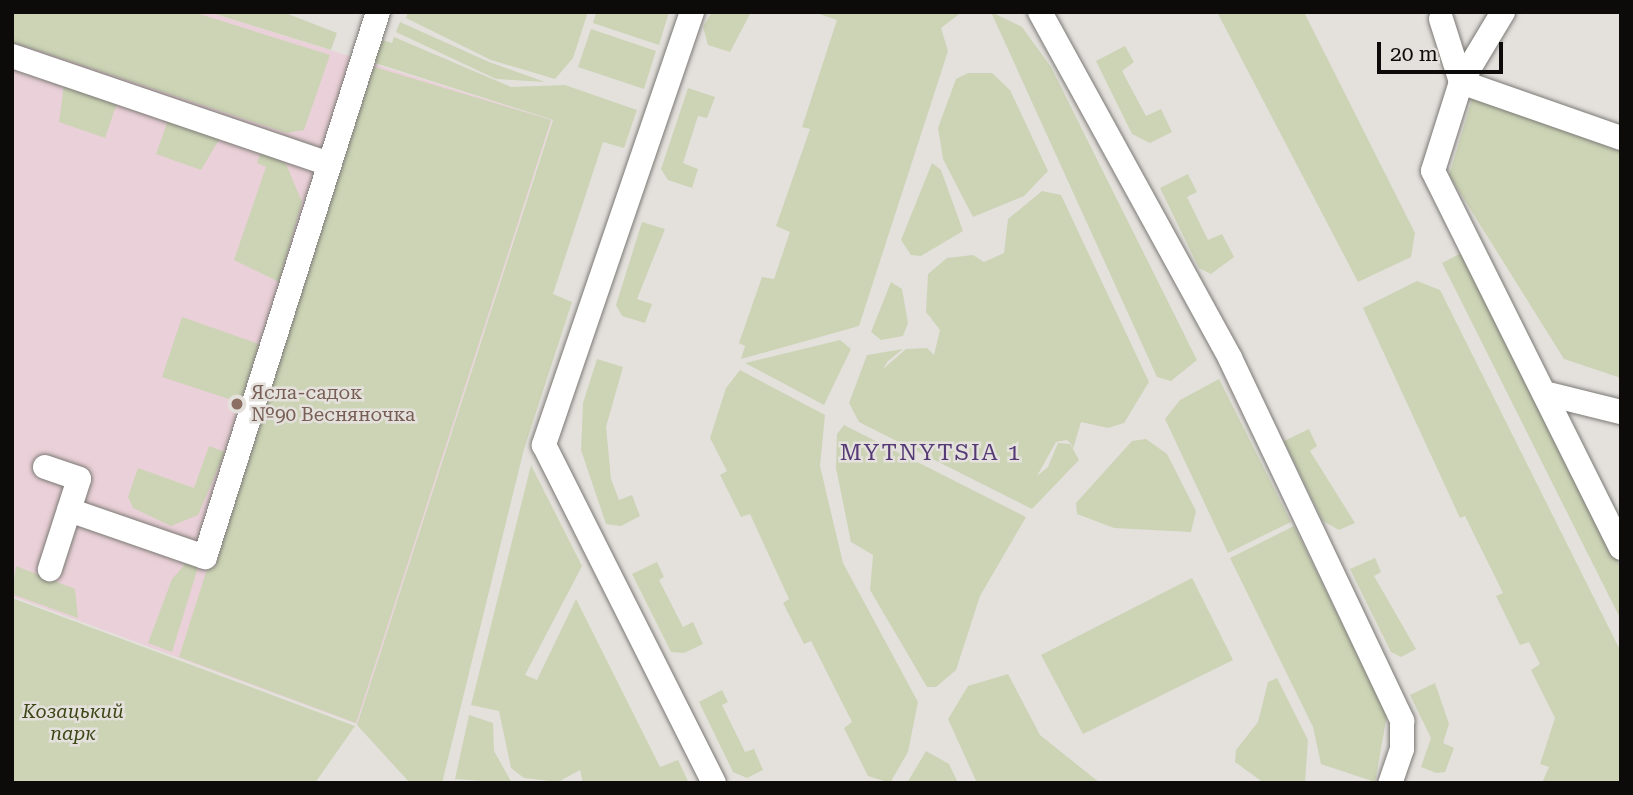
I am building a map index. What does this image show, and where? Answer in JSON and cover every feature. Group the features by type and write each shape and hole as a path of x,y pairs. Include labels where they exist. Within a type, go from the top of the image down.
{"lane":[{"path":"692,12 544,444 714,783"},
{"path":"1040,12 1230,358 1402,721 1402,749 1390,783"},
{"path":"1503,12 1461,82 1433,171 1621,548"},
{"path":"69,510 205,557 329,164 370,15"},
{"path":"1441,19 1461,82"},
{"path":"12,56 329,164"},
{"path":"1461,82 1621,138"},
{"path":"1544,393 1621,412"},
{"path":"45,467 79,479 50,569"}],"shaded area":[{"name":"Ясла-садок №90 Весняночка","path":"12,12 209,12 552,120 357,724 12,596"}],"green space":[{"path":"12,12 193,12 330,55 304,130 287,133 12,42"},
{"path":"209,12 283,12 337,33 331,50"},
{"path":"408,12 588,12 573,58 555,79 491,60 406,18"},
{"path":"596,12 669,12 659,45 593,23"},
{"path":"712,12 751,12 730,52 708,45 703,27"},
{"path":"813,12 962,12 941,28 948,51 859,326 741,359 745,346 739,343 762,277 774,279 790,232 776,226 810,129 802,127 837,20"},
{"path":"991,12 1022,27 1051,67 1197,360 1171,381 1157,377"},
{"path":"1217,12 1304,12 1415,233 1411,257 1358,282"},
{"path":"400,22 489,62 545,82 496,79 396,32"},
{"path":"591,29 656,51 644,89 578,67"},
{"path":"394,37 511,87 565,85 637,110 624,148 603,142 553,294 572,302 524,449 442,783 410,783 357,725 553,120 372,62 378,39 392,43"},
{"path":"1125,46 1134,62 1122,71 1146,116 1161,109 1172,132 1150,143 1132,134 1096,61"},
{"path":"371,66 551,120 356,723 179,657 208,566 215,567"},
{"path":"968,73 992,73 1010,90 1048,171 1024,196 973,217 943,159 938,128 956,79"},
{"path":"64,85 117,103 105,138 59,122"},
{"path":"688,88 715,97 707,118 698,116 683,163 698,169 692,188 668,180 661,169"},
{"path":"1473,96 1621,152 1621,378 1564,359 1449,175"},
{"path":"168,120 220,138 201,170 156,154"},
{"path":"261,151 286,164 302,202 279,282 234,260 266,167 257,163"},
{"path":"932,163 941,170 963,231 921,256 911,255 901,240"},
{"path":"1188,174 1197,192 1187,197 1208,240 1222,234 1234,257 1211,274 1199,268 1160,188"},
{"path":"1042,191 1061,195 1149,382 1124,423 1108,428 1081,422 1073,449 1071,444 1067,440 1056,442 1037,476 1048,467 1058,443 1070,444 1079,460 1032,509 859,422 849,403 867,355 903,349 888,361 883,369 906,349 927,348 934,355 940,330 926,312 928,274 947,258 973,255 984,262 1004,253 1008,219"},
{"path":"642,222 665,229 637,299 652,304 645,323 622,316 616,305"},
{"path":"1467,250 1621,568 1621,620 1442,263"},
{"path":"1417,281 1440,290 1621,652 1621,783 1542,783 1549,767 1540,764 1555,718 1531,670 1540,664 1529,642 1520,645 1496,596 1503,593 1465,516 1460,518 1363,308"},
{"path":"891,282 902,289 908,323 903,336 881,340 871,332"},
{"path":"182,317 259,344 241,403 162,377"},
{"path":"840,340 851,349 824,405 745,363"},
{"path":"597,359 623,367 606,427 611,479 619,500 632,495 640,516 621,526 606,524 581,450 583,403"},
{"path":"740,370 825,415 820,466 843,563 918,702 908,752 890,783 868,776 844,728 852,722 811,641 804,644 783,603 789,599 750,514 741,517 720,475 727,471 710,438 726,388"},
{"path":"1219,379 1291,522 1228,553 1165,419 1180,400"},
{"path":"844,425 1026,517 980,596 956,670 936,687 927,687 870,590 873,555 851,542 836,468 837,434"},
{"path":"1309,429 1317,446 1310,451 1355,523 1339,530 1323,521 1284,441"},
{"path":"1146,439 1167,454 1196,511 1191,532 1114,528 1077,514 1076,503 1132,441"},
{"path":"209,446 225,452 198,515 171,526 133,508 128,497 138,468 194,488"},
{"path":"531,465 582,566 525,675 537,680 576,599 660,767 678,760 689,783 583,783 580,770 558,782 524,778 511,768 499,711 471,705"},
{"path":"1294,526 1387,715 1375,782 1321,764 1313,727 1230,558"},
{"path":"1375,558 1381,572 1374,576 1416,649 1401,657 1391,652 1350,569"},
{"path":"187,562 199,564 172,652 148,643 172,579"},
{"path":"657,562 664,577 659,580 683,627 693,622 703,644 684,653 671,652 632,574"},
{"path":"16,566 75,589 78,618 12,594"},
{"path":"1192,578 1233,660 1083,734 1041,655"},
{"name":"Козацький парк","path":"12,598 355,726 315,783 12,783"},
{"path":"1008,674 1040,735 1100,783 977,783 948,719 968,686"},
{"path":"1277,678 1308,740 1305,783 1264,783 1235,762 1236,750 1258,722 1268,682"},
{"path":"1435,683 1449,724 1443,743 1454,748 1445,772 1436,773 1421,767 1431,738 1410,695"},
{"path":"722,690 728,702 722,705 745,752 754,749 763,770 747,778 733,772 699,702"},
{"path":"469,715 493,723 494,751 512,783 455,779"},
{"path":"926,751 949,764 958,783 907,783"}],"place":[{"name":"Ясла-садок №90 Весняночка","path":"237,404"}],"district":[{"name":"MYTNYTSIA 1","path":"931,453"}]}
